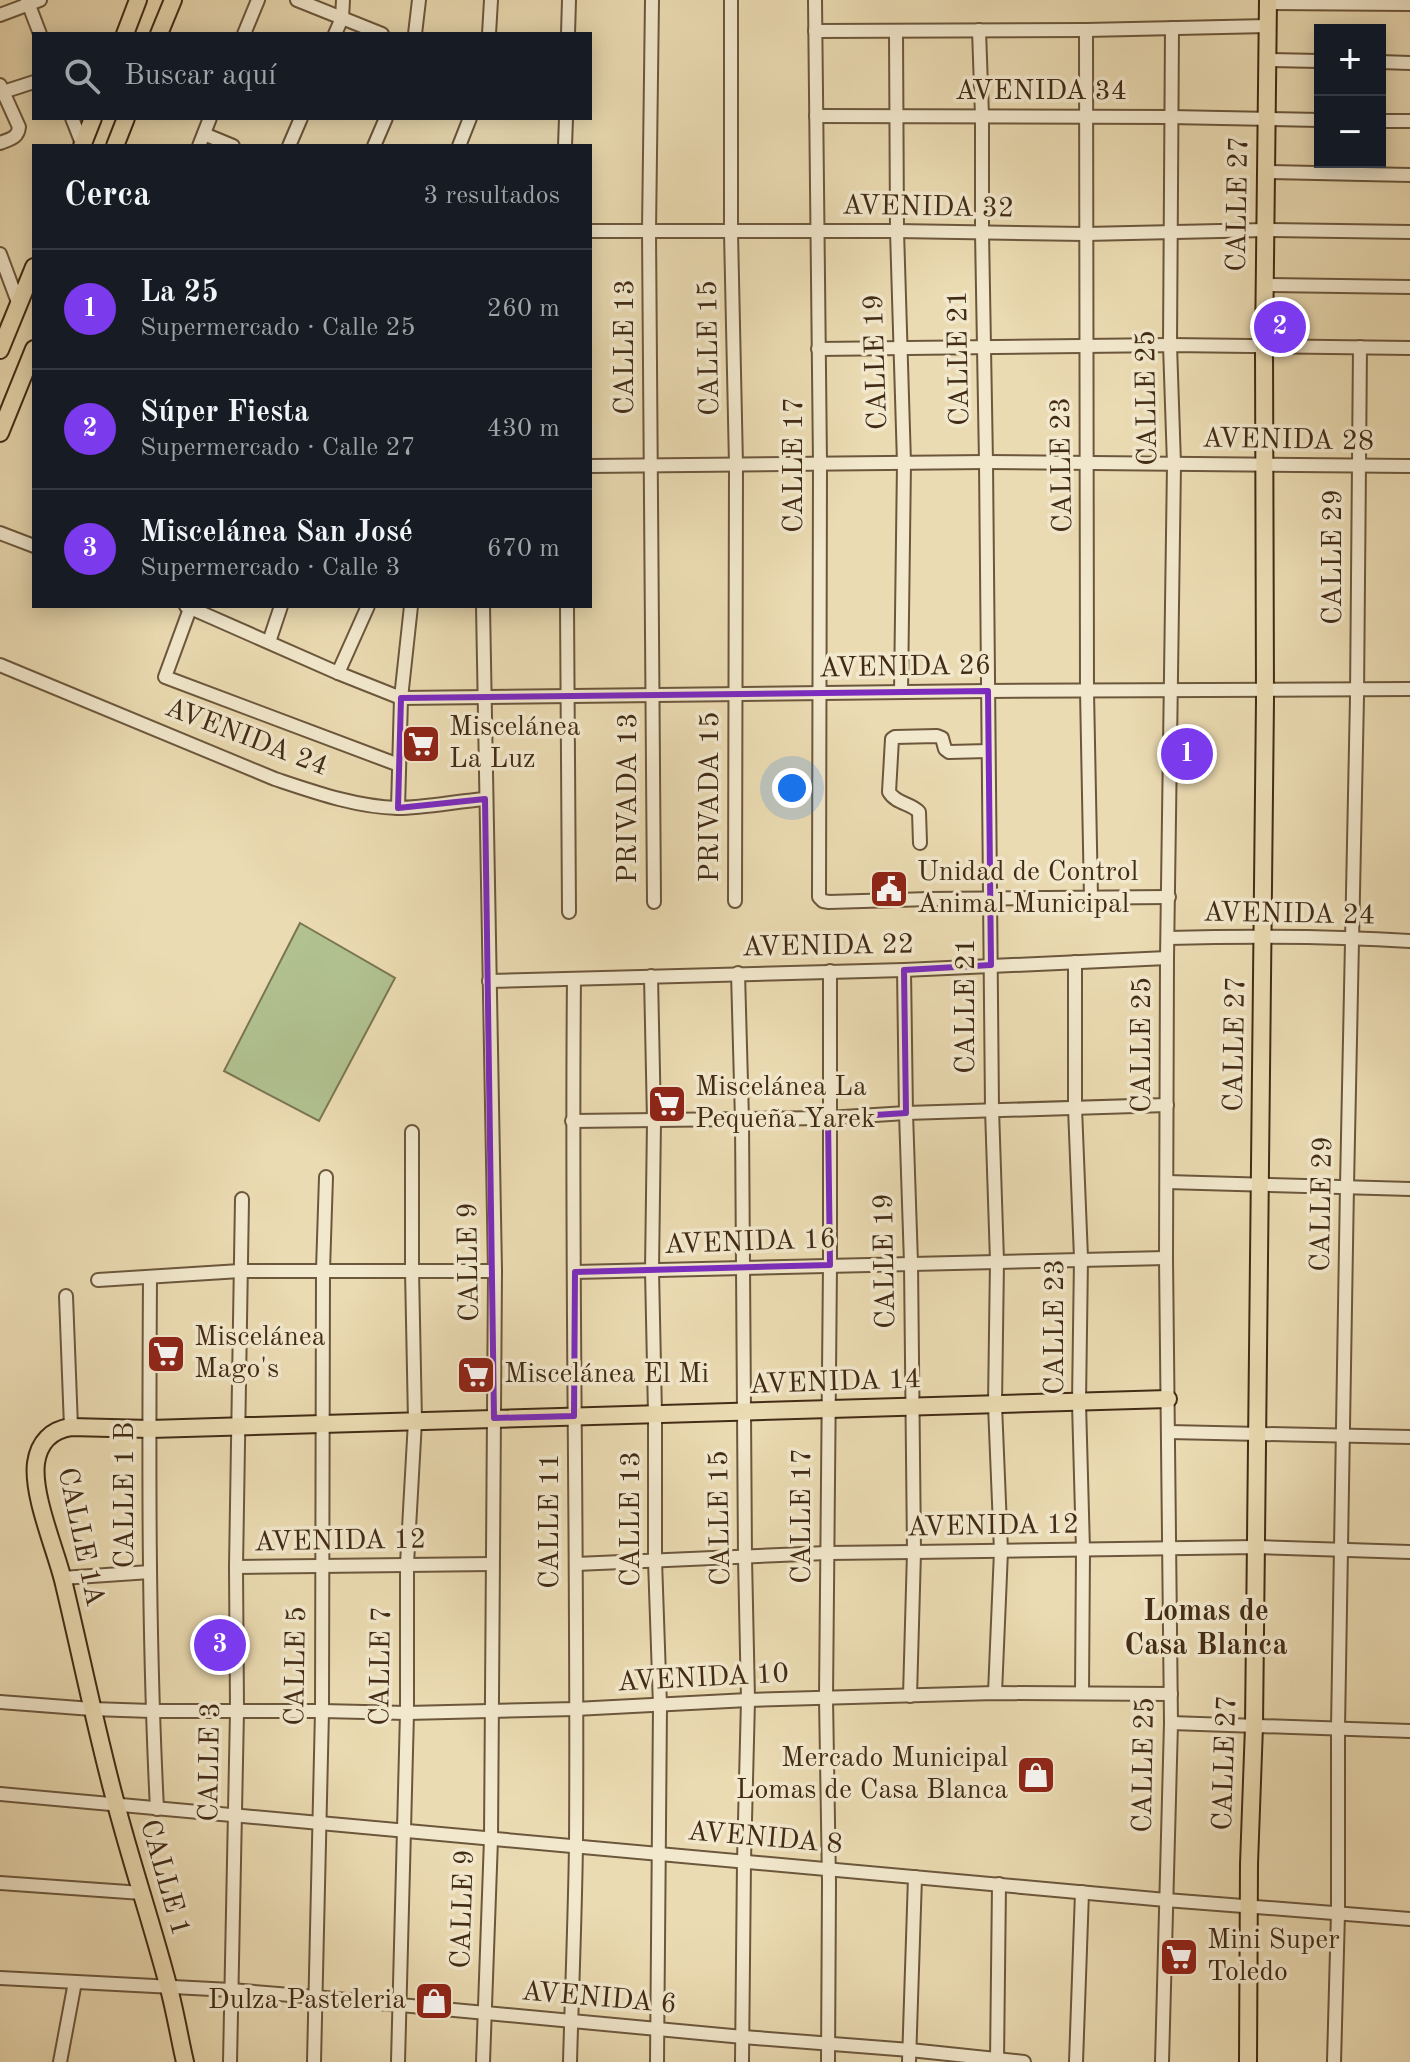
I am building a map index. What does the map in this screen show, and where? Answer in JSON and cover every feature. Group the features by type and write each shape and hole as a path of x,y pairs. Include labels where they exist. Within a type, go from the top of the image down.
{"main road":[{"path":"126,32 138,0"},
{"path":"160,32 173,0"},
{"name":"CALLE 27","path":"1248,2062 1263,936 1264,285 1268,1"},
{"path":"84,144 92,120"},
{"path":"116,144 125,120"},
{"path":"0,350 32,272"},
{"path":"0,433 32,359"},
{"name":"AVENIDA 14","path":"71,1427 150,1429 1168,1399"},
{"name":"CALLE 1A","path":"71,1427 58,1429 48,1436 40,1450 36,1464 38,1492 62,1578 92,1709"},
{"name":"CALLE 1","path":"92,1709 116,1806 169,1987 185,2062"}],"street":[{"path":"245,32 258,0"},
{"path":"297,0 377,32"},
{"path":"336,32 342,18 343,0"},
{"path":"415,32 419,0"},
{"path":"489,32 491,0"},
{"path":"568,32 569,0"},
{"name":"CALLE 13","path":"652,0 649,231 653,695"},
{"name":"CALLE 15","path":"731,0 735,694"},
{"name":"CALLE 17","path":"815,0 820,463 820,899"},
{"path":"0,15 32,1 40,32"},
{"path":"1268,1 1410,4"},
{"path":"815,31 1268,26"},
{"name":"CALLE 25","path":"1162,2062 1171,1723 1166,1258 1174,464 1170,345 1172,28"},
{"name":"CALLE 21","path":"979,30 992,1109 997,1261 995,1405 1001,1551 995,1693"},
{"name":"CALLE 23","path":"1086,30 1085,347 1091,898"},
{"name":"CALLE 19","path":"896,31 897,231 904,463 901,692"},
{"path":"1268,60 1314,61"},
{"path":"1386,62 1410,63"},
{"path":"0,143 15,137 19,127 1,89 32,82"},
{"name":"AVENIDA 34","path":"816,116 1314,120"},
{"path":"73,120 82,144"},
{"path":"209,120 201,140 222,144"},
{"path":"290,144 300,120"},
{"path":"375,144 385,120"},
{"path":"460,144 469,120"},
{"path":"557,144 566,121"},
{"path":"565,144 566,121"},
{"path":"1386,121 1410,121"},
{"path":"1266,172 1410,175"},
{"name":"AVENIDA 32","path":"592,231 1410,232"},
{"path":"0,255 19,305"},
{"path":"1264,285 1410,287"},
{"path":"818,349 1170,345 1410,348"},
{"name":"CALLE 29","path":"1334,2062 1360,347"},
{"name":"AVENIDA 28","path":"592,466 986,462 1410,466"},
{"path":"0,533 32,545"},
{"path":"190,608 165,677 399,765"},
{"path":"192,608 401,698"},
{"path":"269,642 280,608"},
{"path":"338,673 367,608"},
{"path":"398,808 401,698 411,608"},
{"name":"CALLE 9","path":"483,608 495,1271 491,1839 483,2062"},
{"path":"567,608 569,912"},
{"name":"AVENIDA 24","path":"0,665 275,779 314,792 398,808 485,799"},
{"name":"AVENIDA 26","path":"401,698 1410,689"},
{"name":"PRIVADA 15","path":"735,694 735,901"},
{"name":"PRIVADA 13","path":"653,695 654,902"},
{"path":"920,843 919,812 895,799 889,792 892,739 937,736 942,738 949,752 988,751"},
{"name":"AVENIDA 24","path":"820,899 829,902 1169,897"},
{"name":"AVENIDA 24","path":"1168,938 1263,936 1410,941"},
{"name":"AVENIDA 22","path":"489,981 904,970 1167,958"},
{"name":"CALLE 23","path":"1075,962 1075,1108 1081,1258 1082,1693"},
{"name":"CALLE 19","path":"904,970 914,1552 910,1696"},
{"name":"CALLE 17","path":"828,2062 826,1698 830,971"},
{"name":"CALLE 15","path":"738,973 748,1700 742,2062"},
{"name":"CALLE 13","path":"651,976 655,1560 660,1706 657,2062"},
{"name":"CALLE 11","path":"570,2062 576,1846 574,979"},
{"path":"572,1121 828,1118 992,1109 1167,1105"},
{"name":"CALLE 7","path":"398,2062 407,1713 407,1564 415,1421 412,1132"},
{"name":"CALLE 5","path":"314,2062 322,1711 326,1177"},
{"path":"1167,1182 1410,1189"},
{"name":"CALLE 3","path":"230,2062 242,1199"},
{"name":"AVENIDA 16","path":"575,1272 1166,1258"},
{"path":"98,1280 240,1271 495,1271"},
{"name":"CALLE 1 B","path":"150,1277 150,1572 157,1809"},
{"name":"CALLE 1A","path":"66,1296 71,1427"},
{"path":"1169,1432 1410,1437"},
{"name":"AVENIDA 12","path":"576,1564 827,1553 1170,1548 1256,1547 1410,1552"},
{"name":"AVENIDA 12","path":"236,1567 492,1564"},
{"path":"62,1578 150,1572"},
{"name":"AVENIDA 10","path":"0,1702 152,1711 407,1713 995,1693 1171,1694"},
{"path":"1171,1723 1410,1731"},
{"name":"AVENIDA 8","path":"0,1794 1166,1900 1410,1919"},
{"path":"910,2056 915,1877"},
{"path":"0,1883 142,1893"},
{"path":"997,2060 999,1884"},
{"path":"1076,2062 1082,1892"},
{"name":"AVENIDA 6","path":"0,1978 231,1990 829,2044 910,2056 1024,2062"},
{"path":"60,2062 75,1982"}],"highlighted area":[{"path":"988,691 991,965 904,970 906,1113 828,1118 830,1265 575,1272 574,1416 494,1418 485,799 398,808 401,698"}],"green space":[{"path":"300,923 395,978 319,1121 224,1071"}],"place":[{"name":"Súper Fiesta","path":"1280,327"},
{"name":"Miscelánea La Luz","path":"421,744"},
{"name":"La 25","path":"1187,754"},
{"name":"Unidad de Control Animal Municipal","path":"889,889"},
{"name":"Miscelánea La Pequeña Yarek","path":"667,1104"},
{"name":"Miscelánea Mago's","path":"166,1354"},
{"name":"Miscelánea El Mi","path":"476,1375"},
{"name":"Miscelánea San José","path":"220,1645"},
{"name":"Mercado Municipal Lomas de Casa Blanca","path":"1036,1775"},
{"name":"Mini Super Toledo","path":"1179,1957"},
{"name":"Dulza Pasteleria","path":"434,2001"}],"district":[{"name":"Lomas de Casa Blanca","path":"1206,1629"}]}
